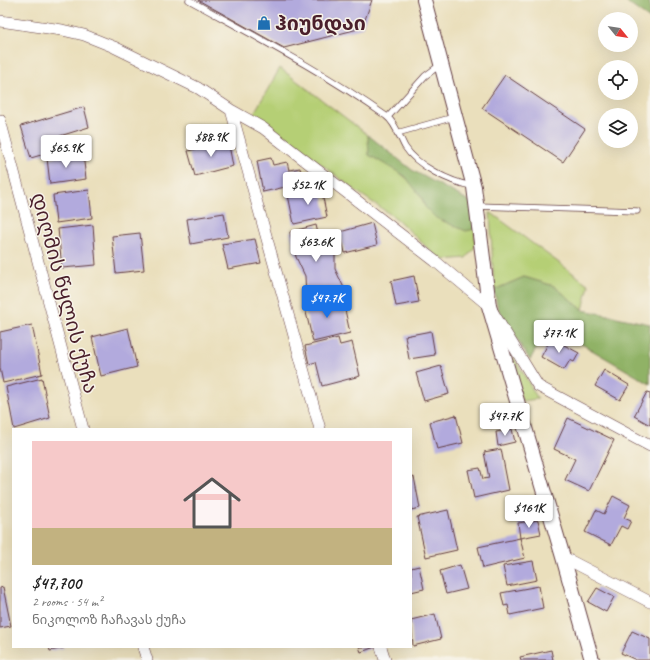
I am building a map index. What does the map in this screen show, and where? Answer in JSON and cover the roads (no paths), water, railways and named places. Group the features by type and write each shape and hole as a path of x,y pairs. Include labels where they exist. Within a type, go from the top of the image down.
{"street":[{"path":"424,0 474,186 478,206 489,306 564,557 592,660"},
{"path":"0,21 62,30 84,35 143,59 198,88 231,110 263,128 436,261 489,306 538,386 650,446"},
{"path":"231,110 320,428"},
{"name":"დიღმის წყლის ქუჩა","path":"0,120 83,428"},
{"path":"564,557 650,602"},
{"path":"143,648 147,660"},
{"path":"381,648 384,660"}],"lane":[{"path":"189,0 299,61 388,117 407,149 424,166 463,184 474,186"},
{"path":"388,117 426,76 441,64"},
{"path":"397,133 456,117"},
{"path":"478,206 637,211"}],"place":[{"name":"ჰიუნდაი","path":"264,23"}]}
